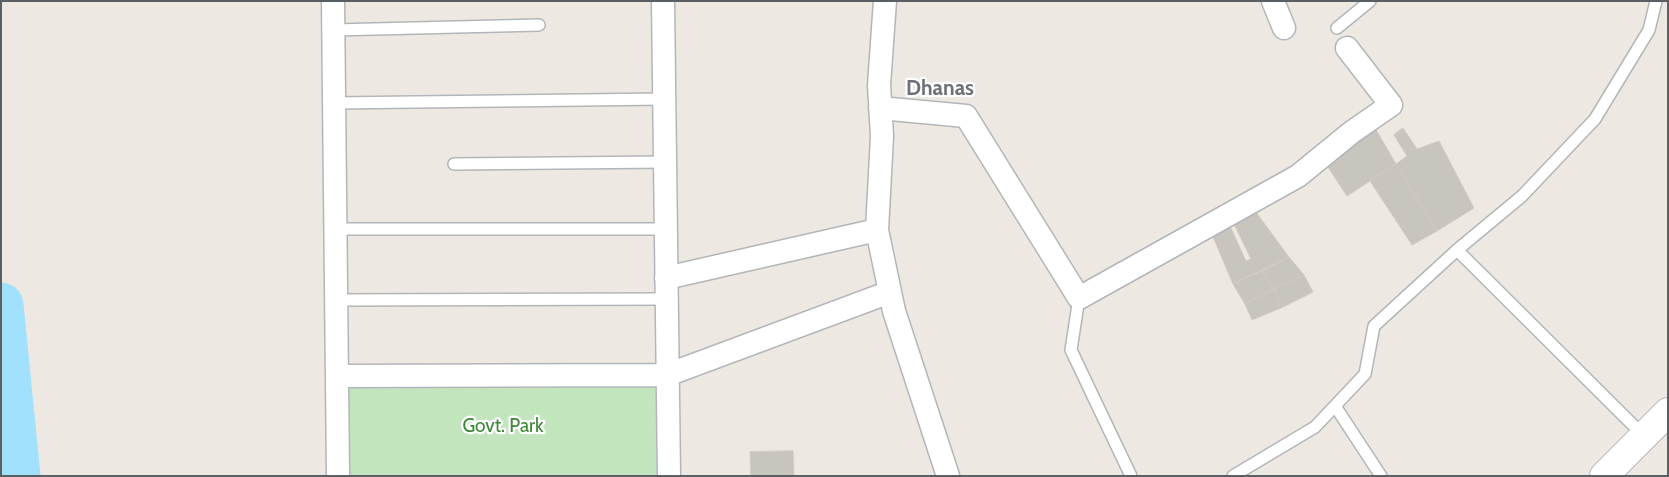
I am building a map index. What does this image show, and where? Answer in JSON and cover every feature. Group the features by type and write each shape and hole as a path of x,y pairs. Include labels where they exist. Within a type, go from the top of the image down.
{"street":[{"path":"333,1 338,476"},
{"path":"663,1 669,476"},
{"path":"885,1 879,85 882,136 877,230 894,311 948,476"},
{"path":"1273,1 1284,28"},
{"path":"880,108 966,116 1078,298 1298,176 1352,132 1391,105 1347,48"},
{"path":"666,289 877,230"},
{"path":"337,376 667,376 890,292"},
{"path":"1604,476 1668,412"}],"lane":[{"path":"1337,28 1370,1"},
{"path":"1233,476 1315,427 1365,374 1374,326 1457,250 1522,196 1596,119 1650,30 1656,1"},
{"path":"333,30 539,25"},
{"path":"334,103 664,99"},
{"path":"454,164 665,162"},
{"path":"335,229 666,229"},
{"path":"1457,250 1644,436"},
{"path":"336,300 666,289"},
{"path":"1078,298 1071,350 1132,476"},
{"path":"1335,406 1381,476"}],"green space":[{"name":"Govt. Park","path":"667,375 669,476 343,476 337,376"}],"building":[{"path":"1371,121 1396,164 1347,196 1322,158"},
{"path":"1403,128 1417,149 1439,141 1474,208 1437,231 1396,164 1407,156 1394,135"},
{"path":"1396,164 1437,231 1412,245 1370,181"},
{"path":"1255,211 1289,257 1233,284 1211,232 1229,224 1246,261 1251,259 1233,222"},
{"path":"1289,257 1304,275 1274,290 1262,271"},
{"path":"1262,271 1274,290 1245,304 1233,284"},
{"path":"1304,275 1313,292 1283,307 1274,290"},
{"path":"1274,290 1283,307 1252,320 1245,304"},
{"path":"793,451 794,476 751,476 750,452"}],"waterway":[{"path":"1,305 18,476"}],"district":[{"name":"Dhanas","path":"940,89"}]}
